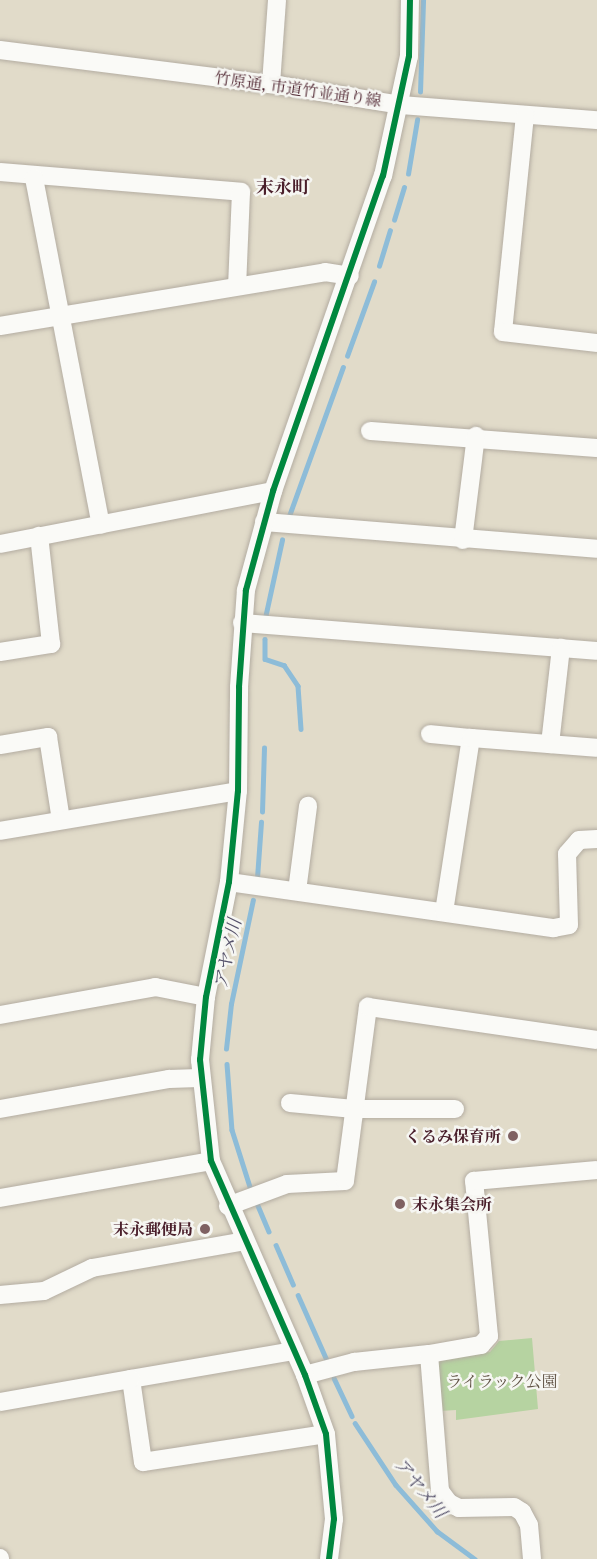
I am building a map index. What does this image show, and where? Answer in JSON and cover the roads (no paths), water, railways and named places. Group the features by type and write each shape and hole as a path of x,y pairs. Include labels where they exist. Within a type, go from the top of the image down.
{"street":[{"path":"272,84 277,0"},
{"path":"329,1559 334,1519 326,1434 305,1375 228,1206 211,1161 199,1077 206,997 229,882 238,791 242,623 252,560 273,491 350,276 383,176 409,56 410,0"},
{"name":"竹原通, 市道竹並通り線","path":"0,50 272,84 400,105 597,120"},
{"path":"525,115 503,332 597,343"},
{"path":"0,172 34,178 241,192 237,286"},
{"path":"34,178 101,525"},
{"path":"0,326 325,272 350,276"},
{"path":"370,431 476,436 597,448"},
{"path":"463,540 476,436"},
{"path":"0,544 273,491"},
{"path":"264,522 463,540 597,549"},
{"path":"0,652 51,644 39,536"},
{"path":"242,623 597,651"},
{"path":"550,744 561,648"},
{"path":"430,734 597,748"},
{"path":"0,745 48,737 61,820"},
{"path":"444,912 471,738"},
{"path":"0,831 238,791"},
{"path":"297,891 309,806"},
{"path":"229,882 554,928 569,925 567,854 579,840 597,839"},
{"path":"0,1015 155,987 206,997"},
{"path":"228,1206 287,1184 345,1181 368,1007 597,1040"},
{"path":"0,1108 169,1078 199,1077"},
{"path":"290,1103 354,1109 455,1109"},
{"path":"0,1198 211,1161"},
{"path":"305,1375 354,1362 481,1346 489,1336 474,1181 597,1170"},
{"path":"0,1295 44,1291 92,1268 245,1241"},
{"path":"0,1402 294,1351"},
{"path":"429,1354 441,1491 449,1503 459,1508 514,1507 522,1512 529,1524 532,1559"},
{"path":"131,1379 143,1462 326,1434"}],"waterway":[{"name":"アヤメ川","path":"420,92 423,0"},
{"name":"アヤメ川","path":"408,174 417,120"},
{"name":"アヤメ川","path":"394,220 404,188"},
{"name":"アヤメ川","path":"379,266 390,231"},
{"name":"アヤメ川","path":"347,356 374,282"},
{"name":"アヤメ川","path":"289,516 343,367"},
{"name":"アヤメ川","path":"265,618 282,540"},
{"name":"アヤメ川","path":"265,639 265,659 284,665 298,686 301,729"},
{"name":"アヤメ川","path":"262,812 264,748"},
{"name":"アヤメ川","path":"257,878 261,822"},
{"name":"アヤメ川","path":"226,1049 231,1004 253,900"},
{"name":"アヤメ川","path":"227,1064 232,1130 252,1193"},
{"name":"アヤメ川","path":"256,1201 269,1231"},
{"name":"アヤメ川","path":"276,1245 293,1284"},
{"name":"アヤメ川","path":"298,1295 327,1360"},
{"name":"アヤメ川","path":"334,1378 352,1416"},
{"name":"アヤメ川","path":"355,1423 396,1485 437,1531 475,1559"}],"place":[{"name":"くるみ保育所","path":"513,1136"},
{"name":"末永集会所","path":"400,1204"},
{"name":"末永郵便局","path":"205,1229"}],"district":[{"name":"末永町","path":"283,187"}],"park label":[{"name":"ライラック公園","path":"502,1381"}]}
